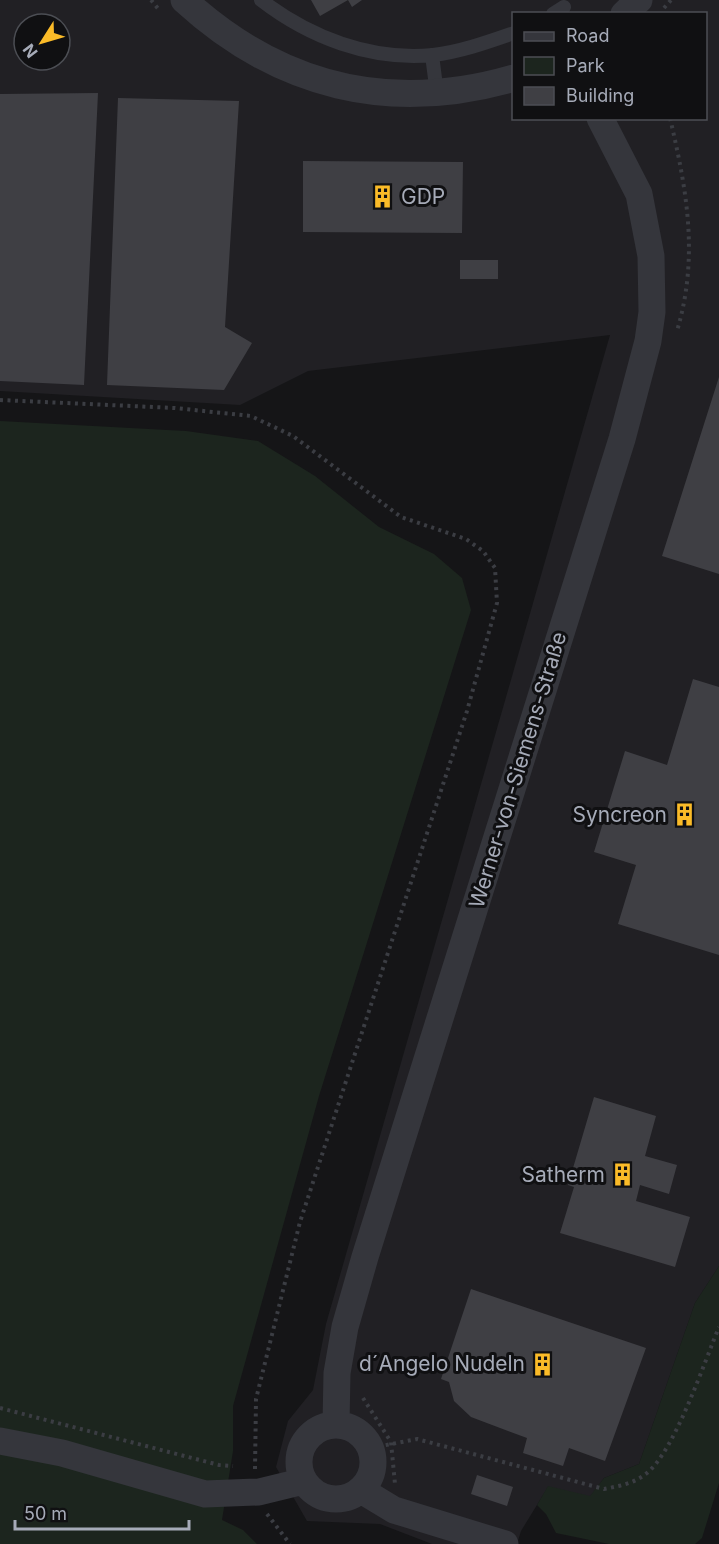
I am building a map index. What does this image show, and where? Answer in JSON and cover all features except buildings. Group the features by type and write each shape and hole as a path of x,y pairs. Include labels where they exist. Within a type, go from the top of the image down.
{"street":[{"path":"184,0 224,35 268,62 309,78 351,89 394,95 437,94 481,87 512,78"},
{"path":"626,12 639,0"},
{"name":"Werner-von-Siemens-Straße","path":"336,1424 339,1362 345,1327 365,1257 618,450 648,341 652,312 651,256 639,194 601,120"},
{"path":"336,1424 357,1431 371,1448 373,1467 369,1479 361,1490 350,1497 330,1499 318,1495 303,1481 298,1463 302,1445 319,1428 336,1424"},
{"path":"0,1441 62,1453 206,1494 259,1492 303,1481"},
{"path":"361,1490 376,1501 394,1509 504,1544"}],"lane":[{"path":"261,0 301,28 342,45 387,53 432,55 479,45 512,33"},
{"path":"432,55 437,94"}],"path":[{"path":"0,400 175,408 251,416 293,436 401,517 466,539 483,551 495,568 497,603 467,711 300,1222 256,1399 254,1466 259,1492 268,1516 290,1544"},
{"path":"371,1448 417,1439 604,1489 628,1485 648,1473 667,1450 719,1327"},
{"path":"0,1408 219,1465 238,1466"},
{"path":"246,1466 254,1466"}],"shaded area":[{"path":"0,0 719,0 719,1266 695,1303 639,1464 604,1478 590,1497 548,1487 521,1531 517,1544 432,1544 380,1524 307,1521 276,1467 288,1421 313,1390 326,1324 610,335 308,371 240,405 0,391"}],"green space":[{"path":"0,421 186,431 258,441 315,476 379,527 434,554 462,578 471,610 319,1096 233,1406 233,1451 222,1520 243,1530 257,1544 0,1544"},
{"path":"719,1266 719,1483 702,1538 695,1544 609,1544 556,1533 546,1514 537,1505 548,1486 590,1496 604,1478 639,1464 695,1303"}],"place":[{"name":"GDP","path":"383,197"},
{"name":"Syncreon","path":"685,815"},
{"name":"Satherm","path":"623,1175"},
{"name":"d´Angelo Nudeln","path":"543,1364"}]}
